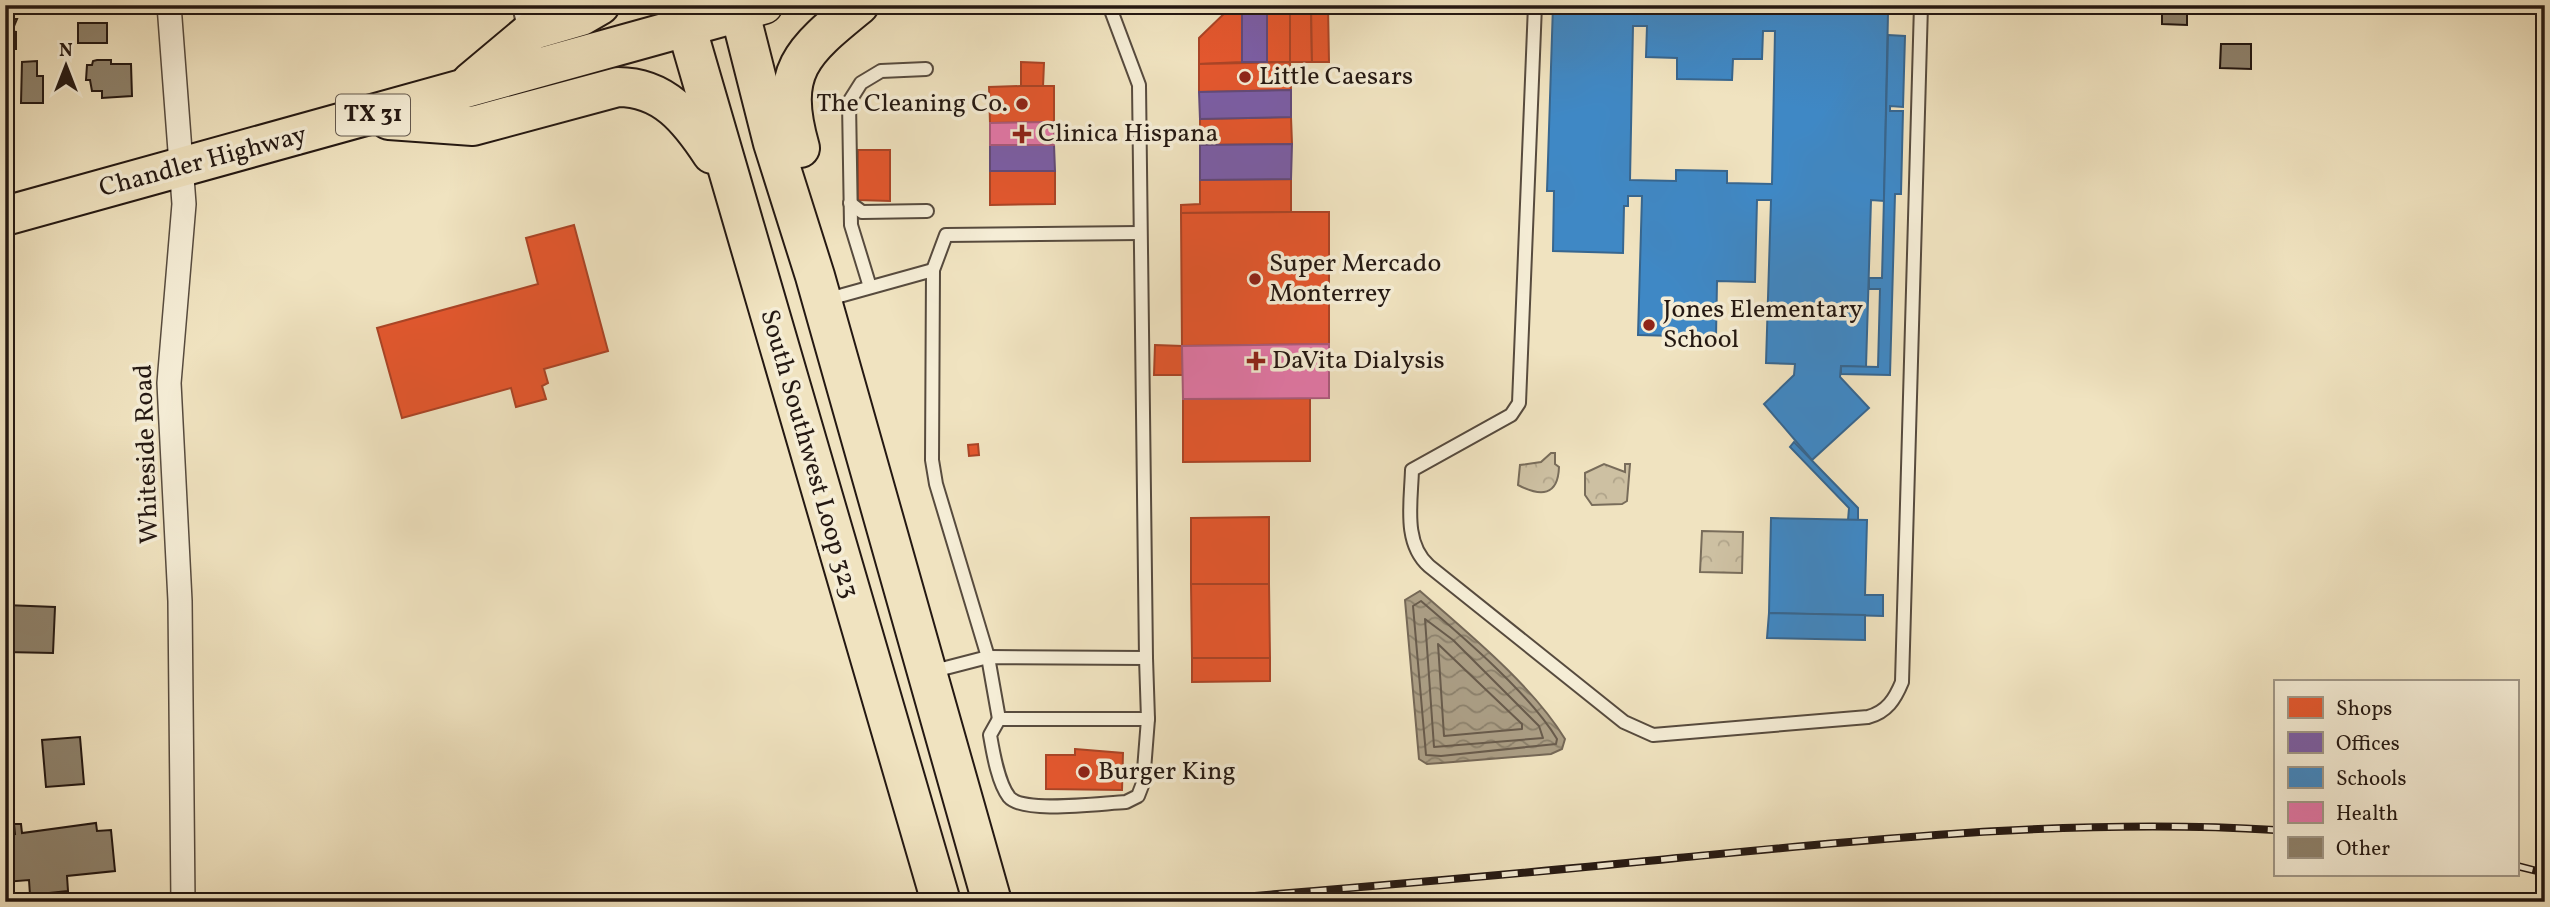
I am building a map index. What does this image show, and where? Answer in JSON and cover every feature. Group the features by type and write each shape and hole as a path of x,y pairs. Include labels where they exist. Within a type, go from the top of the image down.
{"highway":[{"path":"462,90 521,13 533,30 581,16 600,5"},
{"path":"818,288 822,226 792,118 791,86 814,45 859,5"},
{"name":"Chandler Highway","path":"5,216 462,90 683,16 748,7"},
{"name":"South Southwest Loop 323","path":"748,7 774,143 818,288 992,902"},
{"name":"South Southwest Loop 323","path":"683,16 941,902"},
{"path":"362,119 473,126 618,87 636,88 680,111 727,174"}],"street":[{"name":"Whiteside Road","path":"169,5 183,229 169,383 180,601 183,902"}],"lane":[{"path":"1110,5 1139,85 1139,233 1148,719 1143,782 1138,796 1126,802 1037,806 1014,801 1006,790 990,735 999,719 988,657 933,472 933,270 946,235 1139,233"},
{"path":"1535,5 1519,402 1511,415 1412,470 1411,535 1417,553 1429,566 1604,707 1634,729 1653,735 1665,735 1868,717 1892,703 1902,682 1921,5"},
{"path":"870,287 851,225 848,110 852,94 867,78 881,71 926,69"},
{"path":"850,203 862,212 927,211"},
{"path":"818,288 870,287 933,270"},
{"path":"926,673 988,657 1146,658"},
{"path":"999,719 1148,719"}],"green space":[{"path":"1551,453 1555,453 1555,464 1559,467 1552,489 1541,492 1518,485 1520,465 1541,462"},
{"path":"1604,464 1625,472 1625,464 1630,464 1627,501 1622,504 1592,505 1585,495 1585,473"},
{"path":"1702,531 1743,532 1742,573 1700,572"}],"water":[{"path":"1420,591 1498,660 1535,699 1565,739 1562,749 1551,754 1427,764 1419,759 1405,600"}],"building: Shops":[{"path":"1233,5 1242,5 1242,62 1199,64 1199,38"},
{"path":"1267,5 1290,5 1290,62 1267,62"},
{"path":"1290,5 1311,5 1312,62 1290,62"},
{"path":"1311,5 1328,5 1329,62 1312,62"},
{"path":"1021,62 1044,63 1043,87 1021,86"},
{"name":"Little Caesars","path":"1290,62 1291,90 1199,92 1199,64"},
{"name":"The Cleaning Co.","path":"1054,86 1054,122 990,123 989,87"},
{"path":"1291,117 1292,144 1200,145 1200,119"},
{"path":"858,150 890,150 890,201 858,200"},
{"path":"990,171 1055,171 1055,204 990,205"},
{"path":"1291,179 1291,212 1181,213 1181,205 1200,204 1200,180"},
{"name":"Super Mercado Monterrey","path":"1329,212 1329,344 1182,346 1181,213"},
{"path":"574,225 608,351 544,369 548,383 542,386 546,399 516,407 511,388 402,418 377,328 538,284 526,238"},
{"path":"1155,345 1182,346 1183,375 1154,375"},
{"path":"1310,398 1310,461 1183,462 1183,399"},
{"path":"978,444 979,455 969,456 968,445"},
{"path":"1269,517 1269,584 1191,584 1191,518"},
{"path":"1191,584 1269,584 1270,658 1192,658"},
{"path":"1192,658 1270,658 1270,681 1192,682"},
{"name":"Burger King","path":"1075,749 1123,753 1122,790 1046,789 1046,755 1075,755"}],"building: Offices":[{"path":"1242,5 1267,5 1267,62 1242,62"},
{"path":"1291,90 1291,117 1200,119 1199,92"},
{"path":"1292,144 1291,179 1200,180 1200,145"},
{"path":"990,145 1054,145 1055,171 990,171"}],"building: Schools":[{"path":"1553,5 1763,5 1763,8 1802,9 1802,5 1853,5 1853,12 1888,13 1884,201 1871,200 1866,367 1841,366 1840,377 1869,408 1812,460 1764,404 1794,375 1795,364 1766,363 1771,200 1757,200 1755,282 1717,281 1716,337 1638,335 1642,196 1628,196 1628,206 1624,206 1623,253 1553,251 1554,191 1547,191","holes":["1633,26 1647,26 1646,57 1677,58 1677,79 1732,80 1733,59 1762,59 1763,31 1775,31 1772,184 1727,183 1727,171 1676,170 1676,181 1630,180"]},
{"path":"1888,35 1905,36 1903,107 1890,106 1890,111 1903,111 1901,194 1895,194 1890,375 1841,374 1841,366 1878,367 1880,289 1869,289 1869,278 1882,278"},
{"path":"1794,442 1858,508 1858,521 1848,520 1849,508 1790,447"},
{"path":"1771,518 1867,520 1865,595 1883,595 1883,616 1769,613"},
{"path":"1769,613 1865,615 1865,640 1767,638"}],"building: Health":[{"name":"Clinica Hispana","path":"1054,122 1054,145 990,145 990,123"},
{"name":"DaVita Dialysis","path":"1329,344 1329,398 1183,399 1182,346"}],"building: Other":[{"path":"2162,5 2187,5 2187,25 2162,24"},
{"path":"7,19 17,19 12,31 7,31"},
{"path":"78,23 107,23 107,43 78,43"},
{"path":"8,31 16,32 16,49 5,49"},
{"path":"2221,44 2251,44 2251,69 2220,68"},
{"path":"111,60 111,64 131,64 132,96 102,98 102,91 92,91 90,80 86,80 87,65 92,65 93,61"},
{"path":"37,61 37,76 43,76 43,103 21,103 22,62"},
{"path":"5,605 55,607 53,653 5,652"},
{"path":"80,737 84,784 46,787 42,740"},
{"path":"96,823 97,831 111,830 115,871 67,876 68,891 30,895 29,880 5,882 5,835 15,834 14,824 21,824 22,833"}],"railway":[{"path":"1183,902 1975,832 2125,827 2274,830"},
{"path":"2518,866 2545,873"}],"place":[{"name":"Little Caesars","path":"1245,77"},
{"name":"The Cleaning Co.","path":"1022,104"},
{"name":"Clinica Hispana","path":"1022,134"},
{"name":"Super Mercado Monterrey","path":"1255,279"},
{"name":"Jones Elementary School","path":"1649,325"},
{"name":"DaVita Dialysis","path":"1256,361"},
{"name":"Burger King","path":"1084,772"}]}
